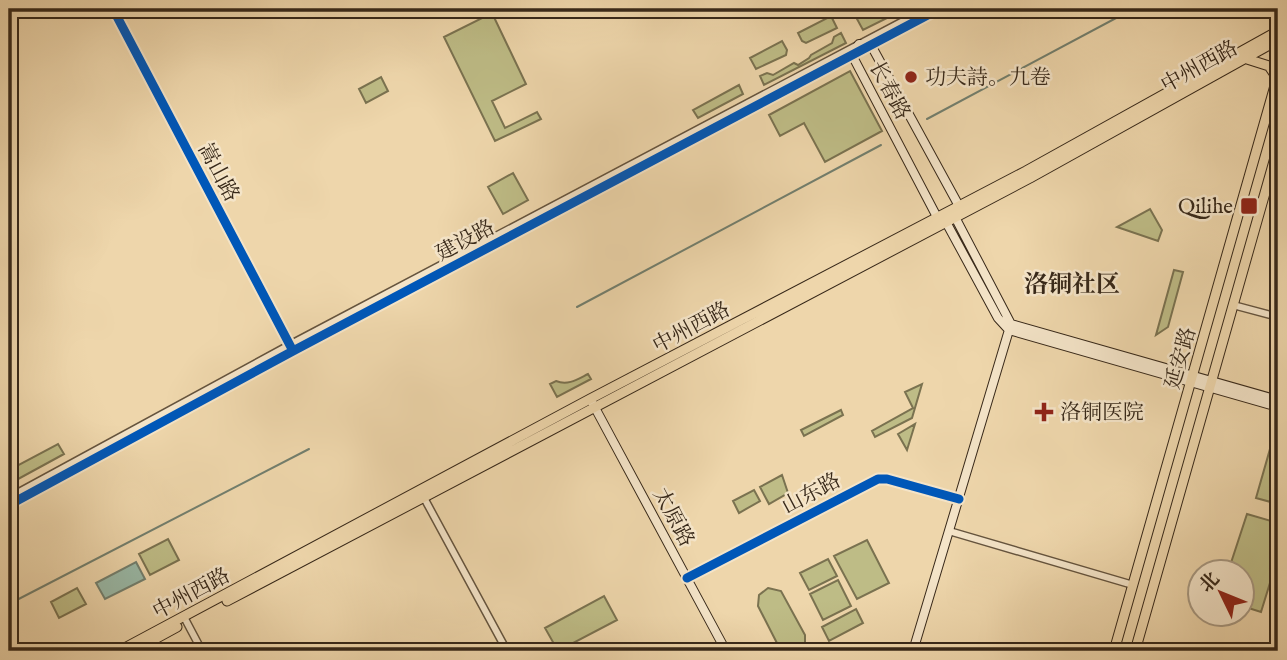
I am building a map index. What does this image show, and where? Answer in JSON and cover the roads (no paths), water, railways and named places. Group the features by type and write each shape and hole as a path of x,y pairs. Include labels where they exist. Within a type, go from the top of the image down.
{"main road":[{"name":"中州西路","path":"133,651 185,620 958,206 1278,31"},
{"name":"中州西路","path":"592,403 951,220 1247,60 1278,40"},
{"name":"长春路","path":"937,217 852,55 859,44 871,45 958,206"},
{"path":"1247,60 1269,66 1278,76"},
{"name":"延安路","path":"1114,651 1278,76"},
{"name":"延安路","path":"1135,651 1278,147"},
{"path":"951,220 958,206"},
{"path":"937,217 951,220"},
{"path":"951,220 998,318 1010,327 1278,407"},
{"path":"913,651 1010,327"},
{"path":"1210,385 1278,400"},
{"name":"太原路","path":"592,403 726,651"},
{"name":"中州西路","path":"119,651 185,620"}],"street":[{"name":"嵩山路","path":"115,9 294,347"},
{"name":"建设路","path":"9,498 927,9"},
{"name":"建设路","path":"9,505 294,347 939,9"},
{"path":"1233,305 1278,317"},
{"name":"山东路","path":"687,578 878,479 959,499"},
{"path":"422,494 507,651"},
{"path":"949,531 1133,585"},
{"path":"185,620 202,651"}],"waterway":[{"path":"927,119 1133,9"},
{"path":"577,307 881,145"},
{"path":"9,604 309,449"}],"place":[{"name":"功夫詩。九卷","path":"911,77"},
{"name":"Qilihe","path":"1249,206"},
{"name":"洛铜医院","path":"1044,412"}],"district":[{"name":"洛铜社区","path":"1072,284"}]}
